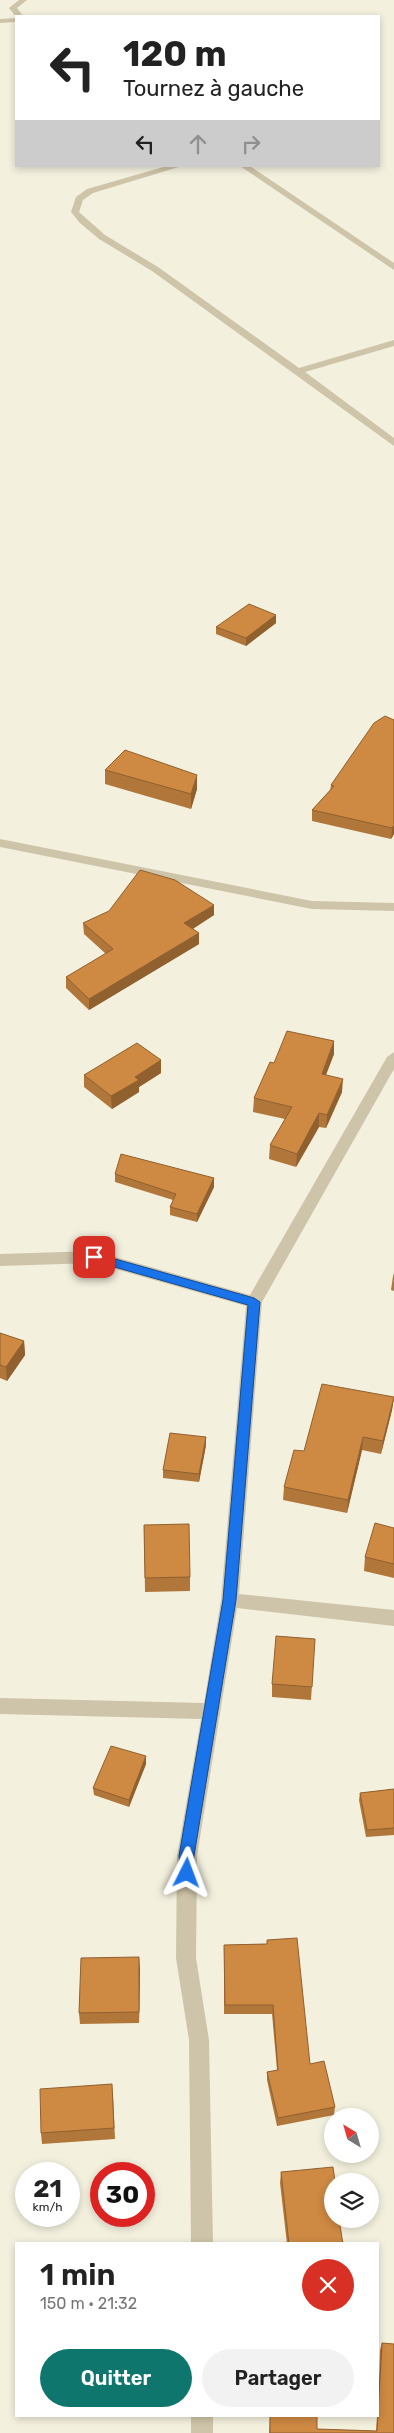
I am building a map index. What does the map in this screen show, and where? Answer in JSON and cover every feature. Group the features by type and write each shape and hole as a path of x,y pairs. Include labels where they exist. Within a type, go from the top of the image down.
{"street":[{"path":"18,15 13,8 23,0"},
{"path":"0,21 15,20"},
{"path":"174,167 98,188 82,195 76,204 75,212 104,238 150,265 298,370 394,443"},
{"path":"246,167 394,266"},
{"path":"298,370 394,343"},
{"path":"0,843 312,905 394,907"},
{"path":"202,2242 199,2040 186,1958 187,1856 213,1711 230,1600 254,1302 394,1057"},
{"path":"0,1260 94,1257 254,1302"},
{"path":"230,1600 394,1618"},
{"path":"0,1706 213,1711"},
{"path":"202,2417 202,2433"}],"building":[{"path":"249,604 276,615 246,638 216,627"},
{"path":"385,716 394,720 394,825 392,828 312,810 334,786 331,785 374,723"},
{"path":"125,750 197,775 191,794 105,770"},
{"path":"140,870 175,880 214,905 184,923 199,933 89,999 66,977 113,949 83,923 109,911"},
{"path":"287,1031 334,1041 322,1074 343,1079 327,1115 319,1113 297,1154 270,1145 292,1107 254,1098 270,1062 274,1063"},
{"path":"137,1043 161,1060 135,1077 139,1080 111,1096 84,1075"},
{"path":"121,1154 214,1178 197,1214 170,1207 176,1194 115,1174"},
{"path":"0,1333 24,1341 6,1367 0,1365"},
{"path":"322,1384 394,1397 383,1441 363,1437 348,1500 284,1487 294,1450 304,1451"},
{"path":"170,1433 206,1437 199,1474 163,1470"},
{"path":"375,1523 394,1528 394,1564 365,1557"},
{"path":"189,1524 190,1577 145,1578 144,1525"},
{"path":"276,1636 315,1639 312,1687 272,1684"},
{"path":"111,1746 146,1756 129,1800 93,1788"},
{"path":"394,1789 394,1828 367,1830 360,1793"},
{"path":"297,1938 310,2064 324,2061 335,2107 278,2118 267,2072 278,2070 273,2005 225,2005 224,1945 267,1944 267,1940"},
{"path":"139,1957 139,2012 79,2013 81,1958"},
{"path":"112,2084 114,2128 41,2133 40,2089"},
{"path":"333,2167 334,2173 324,2173 324,2228 340,2228 343,2242 289,2242 281,2172"},
{"path":"382,2343 394,2344 394,2433 270,2433 270,2417 317,2417 317,2429 377,2431"}],"route":[{"path":"94,1257 254,1302 230,1600 213,1711 187,1856 187,1873"}]}
